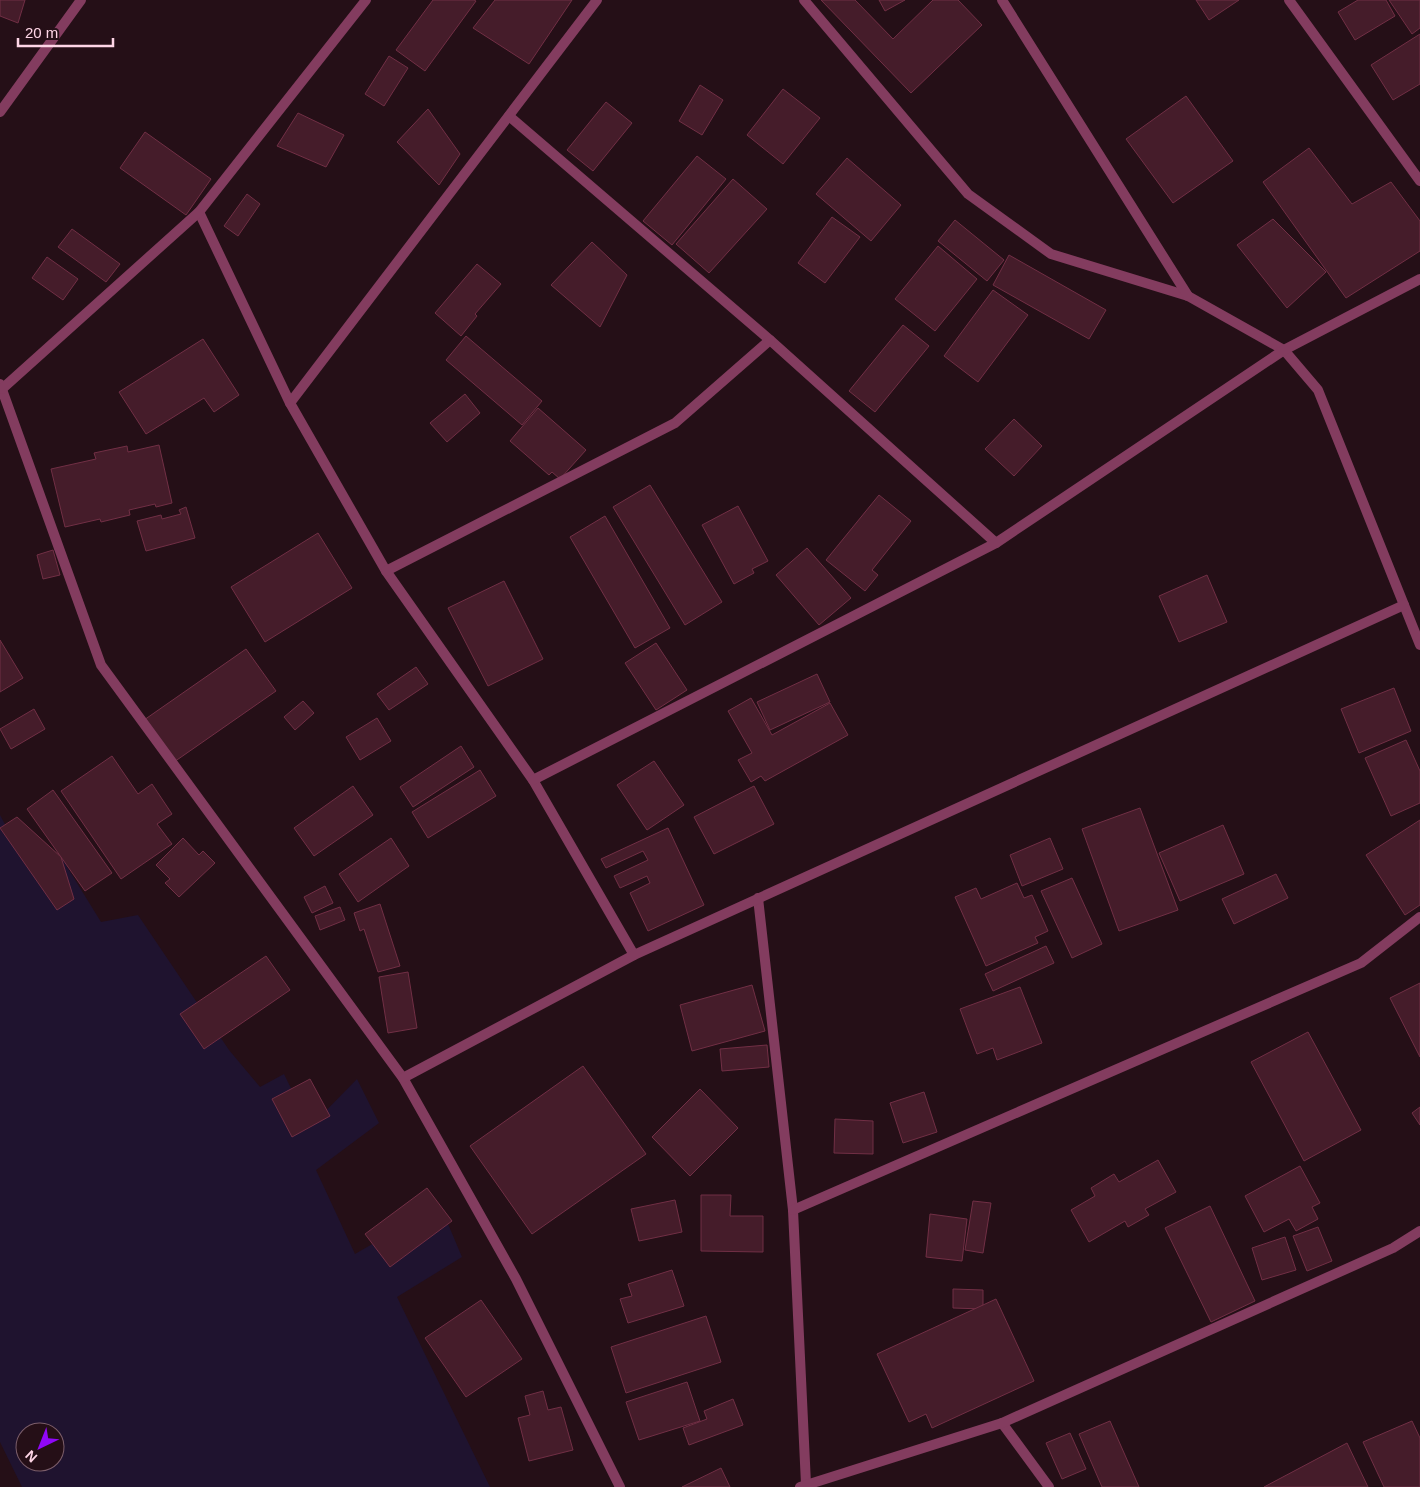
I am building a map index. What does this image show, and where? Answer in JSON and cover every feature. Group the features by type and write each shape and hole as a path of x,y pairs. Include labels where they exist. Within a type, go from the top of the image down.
{"street":[{"path":"0,112 82,0"},
{"path":"366,0 199,212 1,387 101,664 404,1078 516,1279 620,1487"},
{"path":"290,403 597,0"},
{"path":"804,0 968,194 1051,254 1188,296 1284,350 1318,390 1420,646"},
{"path":"1002,0 1188,296"},
{"path":"1289,0 1420,181"},
{"path":"508,116 770,340 996,543"},
{"path":"199,212 290,403 386,571 533,780 634,955"},
{"path":"533,780 996,543 1284,350 1420,279"},
{"path":"386,571 675,424 770,340"},
{"path":"404,1078 634,955 1404,606"},
{"path":"758,898 794,1210 803,1486 1002,1423 1393,1248 1420,1230"},
{"path":"794,1210 1362,962 1420,917"},
{"path":"1002,1423 1049,1487"}],"shaded area":[{"path":"0,815 30,871 61,857 101,922 138,915 229,1050 260,1087 284,1074 310,1127 357,1079 379,1123 316,1170 355,1254 440,1205 462,1257 397,1297 490,1487 22,1487 0,1442"}],"building":[{"path":"0,0 25,0 18,23 0,16"},
{"path":"433,0 476,1 425,71 396,50"},
{"path":"495,0 572,0 529,64 473,28"},
{"path":"821,0 855,0 893,39 933,0 958,0 982,25 911,93"},
{"path":"879,0 905,0 885,11"},
{"path":"1196,0 1239,0 1209,20"},
{"path":"1358,0 1386,0 1395,16 1355,40 1338,12"},
{"path":"1389,0 1420,0 1420,28 1412,34"},
{"path":"1420,34 1420,84 1393,100 1371,65"},
{"path":"389,56 408,68 384,106 365,94"},
{"path":"700,85 723,100 702,135 679,121"},
{"path":"783,89 820,118 783,164 747,135"},
{"path":"1186,96 1233,161 1173,203 1126,139"},
{"path":"606,102 632,123 593,171 567,150"},
{"path":"428,109 460,154 439,185 397,142"},
{"path":"298,113 344,135 326,167 277,146"},
{"path":"145,132 211,179 186,215 120,168"},
{"path":"1309,148 1352,204 1391,182 1420,221 1420,251 1346,298 1263,182"},
{"path":"697,156 726,179 672,245 643,221"},
{"path":"847,158 901,205 871,241 816,194"},
{"path":"733,179 767,209 709,273 676,244"},
{"path":"247,194 260,204 238,236 224,226"},
{"path":"832,217 860,237 825,283 798,263"},
{"path":"1273,219 1326,272 1287,308 1237,245"},
{"path":"955,220 1004,260 987,281 938,241"},
{"path":"72,229 120,264 106,282 58,247"},
{"path":"592,242 627,275 600,327 551,285"},
{"path":"938,246 977,279 935,331 895,299"},
{"path":"1009,255 1106,310 1089,339 993,285"},
{"path":"47,257 78,279 63,300 32,278"},
{"path":"477,264 501,284 475,314 477,316 461,336 435,313"},
{"path":"993,290 1028,315 978,382 944,356"},
{"path":"903,325 929,346 875,412 849,391"},
{"path":"466,336 542,401 522,425 446,360"},
{"path":"203,339 239,395 214,412 204,398 146,434 119,392"},
{"path":"465,394 480,413 447,442 430,423"},
{"path":"538,408 586,450 560,479 552,472 549,475 510,441"},
{"path":"1014,419 1042,446 1014,476 985,449"},
{"path":"159,445 172,503 156,507 155,504 129,510 130,515 101,522 100,519 65,527 51,469 96,459 94,453 127,446 128,452"},
{"path":"650,485 722,602 685,625 613,507"},
{"path":"879,495 911,521 872,570 878,575 865,591 826,560"},
{"path":"738,506 768,561 752,569 754,573 734,584 702,525"},
{"path":"186,507 195,538 146,551 137,521 161,515 162,519 181,514 179,510"},
{"path":"605,516 670,628 635,648 570,537"},
{"path":"318,533 352,588 265,642 231,587"},
{"path":"807,548 851,598 819,625 776,575"},
{"path":"53,550 60,575 43,579 37,555"},
{"path":"1207,575 1227,622 1179,642 1159,596"},
{"path":"504,581 543,659 488,686 448,608"},
{"path":"0,640 23,678 0,692"},
{"path":"656,643 687,690 656,710 625,663"},
{"path":"246,649 276,691 174,762 144,720"},
{"path":"416,667 428,684 389,710 377,694"},
{"path":"817,674 830,702 770,730 757,702"},
{"path":"1394,688 1411,731 1359,753 1341,709"},
{"path":"751,698 772,735 830,703 848,735 765,781 761,776 751,782 738,760 752,753 728,711"},
{"path":"303,701 314,713 295,730 284,717"},
{"path":"34,709 45,729 11,749 0,729"},
{"path":"377,718 391,741 360,760 346,737"},
{"path":"1406,740 1420,771 1420,803 1391,816 1365,758"},
{"path":"461,746 474,767 413,807 400,787"},
{"path":"112,756 138,794 152,784 172,814 157,824 172,844 121,879 61,791"},
{"path":"654,761 684,805 647,830 617,785"},
{"path":"480,770 496,796 428,838 412,812"},
{"path":"353,786 373,815 314,856 294,828"},
{"path":"754,786 774,824 714,854 694,817"},
{"path":"53,790 112,873 85,891 27,809"},
{"path":"1140,808 1178,910 1119,931 1082,829"},
{"path":"17,817 61,857 74,899 57,910 0,828"},
{"path":"1420,820 1420,905 1405,915 1366,855"},
{"path":"1223,825 1244,874 1180,901 1159,853"},
{"path":"668,828 704,905 648,931 630,893 650,883 647,876 620,888 614,876 648,860 643,851 606,868 601,859"},
{"path":"183,838 199,855 203,851 215,863 179,897 165,883 170,879 156,865"},
{"path":"391,838 409,866 358,902 339,874"},
{"path":"1050,838 1063,869 1022,886 1010,855"},
{"path":"1276,874 1288,898 1234,924 1222,899"},
{"path":"1072,878 1102,944 1072,958 1041,891"},
{"path":"1017,883 1024,898 1032,895 1048,931 1035,937 1038,943 986,966 955,897 976,888 981,899"},
{"path":"325,886 333,903 312,913 304,897"},
{"path":"380,904 400,966 378,972 364,929 360,931 354,913"},
{"path":"340,907 345,920 320,930 315,916"},
{"path":"1046,946 1054,963 993,991 985,974"},
{"path":"266,956 290,990 204,1049 180,1014"},
{"path":"408,972 417,1028 388,1033 379,977"},
{"path":"1420,983 1420,1057 1390,998"},
{"path":"752,985 765,1031 692,1051 680,1005"},
{"path":"1020,987 1042,1043 997,1060 993,1048 977,1054 960,1009"},
{"path":"1308,1032 1361,1130 1304,1161 1251,1062"},
{"path":"767,1045 769,1067 722,1071 720,1049"},
{"path":"583,1066 646,1154 532,1234 470,1146"},
{"path":"310,1079 330,1116 292,1137 272,1099"},
{"path":"700,1089 738,1128 690,1176 652,1137"},
{"path":"924,1092 937,1132 903,1143 890,1103"},
{"path":"1420,1107 1420,1125 1412,1113"},
{"path":"835,1119 873,1121 873,1154 834,1153"},
{"path":"1158,1160 1176,1192 1145,1209 1149,1215 1128,1227 1125,1221 1089,1242 1071,1210 1095,1196 1091,1188 1114,1174 1119,1182"},
{"path":"1300,1166 1320,1203 1312,1207 1318,1219 1296,1231 1289,1219 1264,1232 1245,1196"},
{"path":"427,1188 452,1221 390,1267 365,1234"},
{"path":"701,1195 731,1195 730,1216 763,1216 763,1252 701,1251"},
{"path":"675,1200 682,1232 639,1241 631,1209"},
{"path":"973,1201 991,1203 983,1253 965,1250"},
{"path":"1210,1206 1255,1301 1211,1322 1165,1228"},
{"path":"930,1214 967,1219 962,1261 926,1257"},
{"path":"1318,1227 1332,1261 1307,1271 1293,1236"},
{"path":"1285,1237 1296,1270 1262,1280 1252,1248"},
{"path":"672,1270 684,1306 628,1323 620,1299 632,1296 628,1284"},
{"path":"953,1289 983,1290 983,1309 953,1308"},
{"path":"996,1299 1034,1381 932,1428 926,1414 909,1422 877,1354"},
{"path":"481,1300 522,1359 466,1397 425,1338"},
{"path":"706,1316 721,1362 626,1393 611,1347"},
{"path":"687,1382 700,1421 639,1440 626,1402"},
{"path":"543,1391 548,1410 561,1407 573,1450 529,1461 518,1418 530,1415 525,1396"},
{"path":"733,1399 743,1425 689,1445 683,1428 707,1419 704,1411"},
{"path":"1110,1421 1139,1487 1102,1487 1079,1434"},
{"path":"1412,1421 1420,1438 1420,1487 1384,1487 1363,1442"},
{"path":"1070,1433 1086,1469 1062,1479 1046,1443"},
{"path":"1347,1443 1368,1487 1264,1487"},
{"path":"721,1468 730,1487 682,1487"}]}
